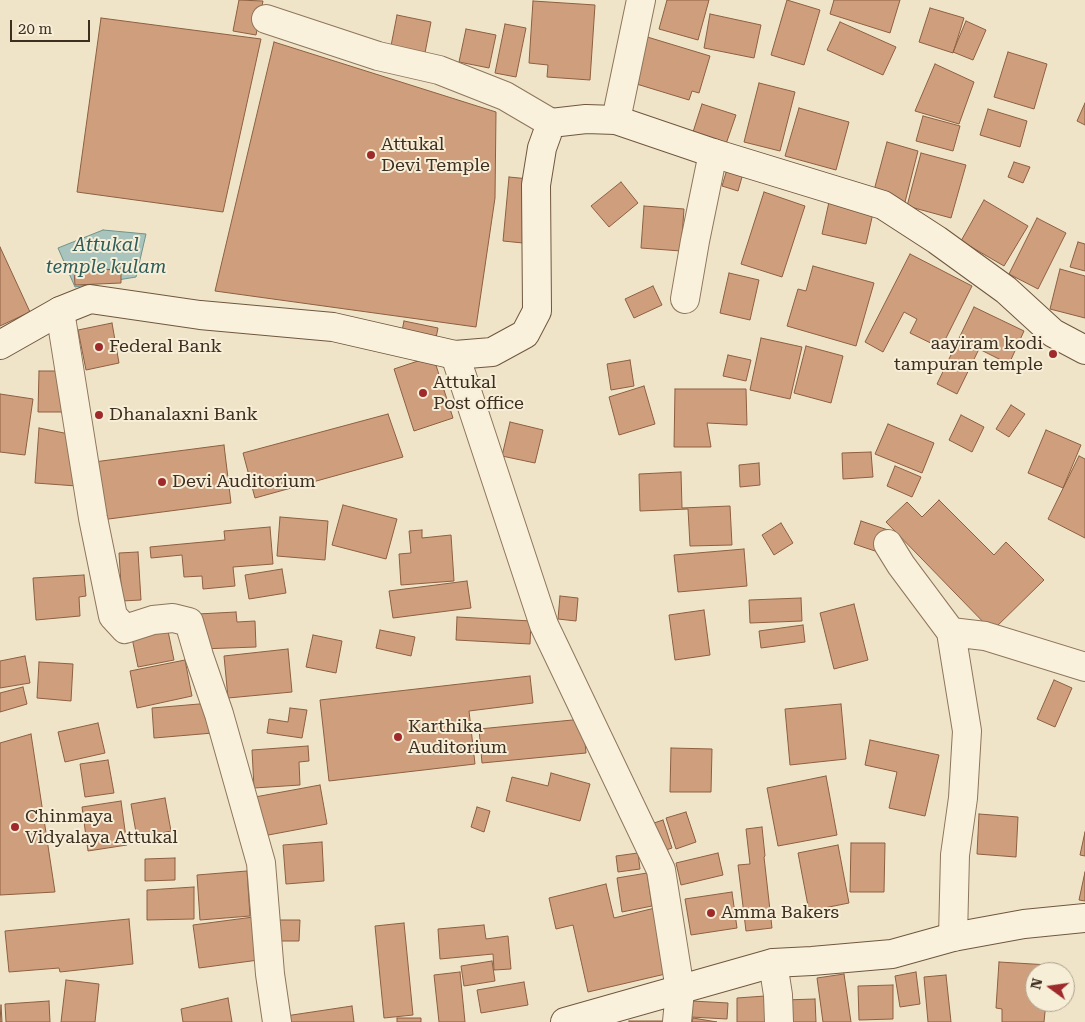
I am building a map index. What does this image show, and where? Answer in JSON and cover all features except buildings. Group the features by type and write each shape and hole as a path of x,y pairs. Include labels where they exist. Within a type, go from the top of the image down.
{"street":[{"path":"616,120 640,0"},
{"path":"266,19 378,56 439,70 505,96 551,123 616,120 713,153 883,206 937,240 1006,290 1053,333 1085,350"},
{"path":"0,345 60,311 90,299 200,315 333,326 454,356 492,352 525,334 538,311 536,185 542,148 551,123"},
{"path":"685,299 713,153"},
{"path":"60,311 92,518 113,616 125,629 153,620 173,618 189,622 219,714 261,863 270,974 277,1022"},
{"path":"454,356 544,625 661,870 680,990 677,1022"},
{"path":"888,544 901,565 951,632 967,731 963,798 955,855 953,937"},
{"path":"951,632 985,636 1085,667"},
{"path":"565,1022 773,963 892,954 953,937 1024,924 1085,918"},
{"path":"773,963 778,995 779,1022"}],"water":[{"name":"Attukal temple kulam","path":"103,230 146,234 136,277 75,287 58,248"}],"place":[{"name":"Attukal Devi Temple","path":"371,155"},
{"name":"Federal Bank","path":"99,347"},
{"name":"aayiram kodi tampuran temple","path":"1053,354"},
{"name":"Attukal Post office","path":"423,393"},
{"name":"Dhanalaxni Bank","path":"99,415"},
{"name":"Devi Auditorium","path":"162,482"},
{"name":"Karthika Auditorium","path":"398,737"},
{"name":"Chinmaya Vidyalaya Attukal","path":"15,827"},
{"name":"Amma Bakers","path":"711,913"}]}
